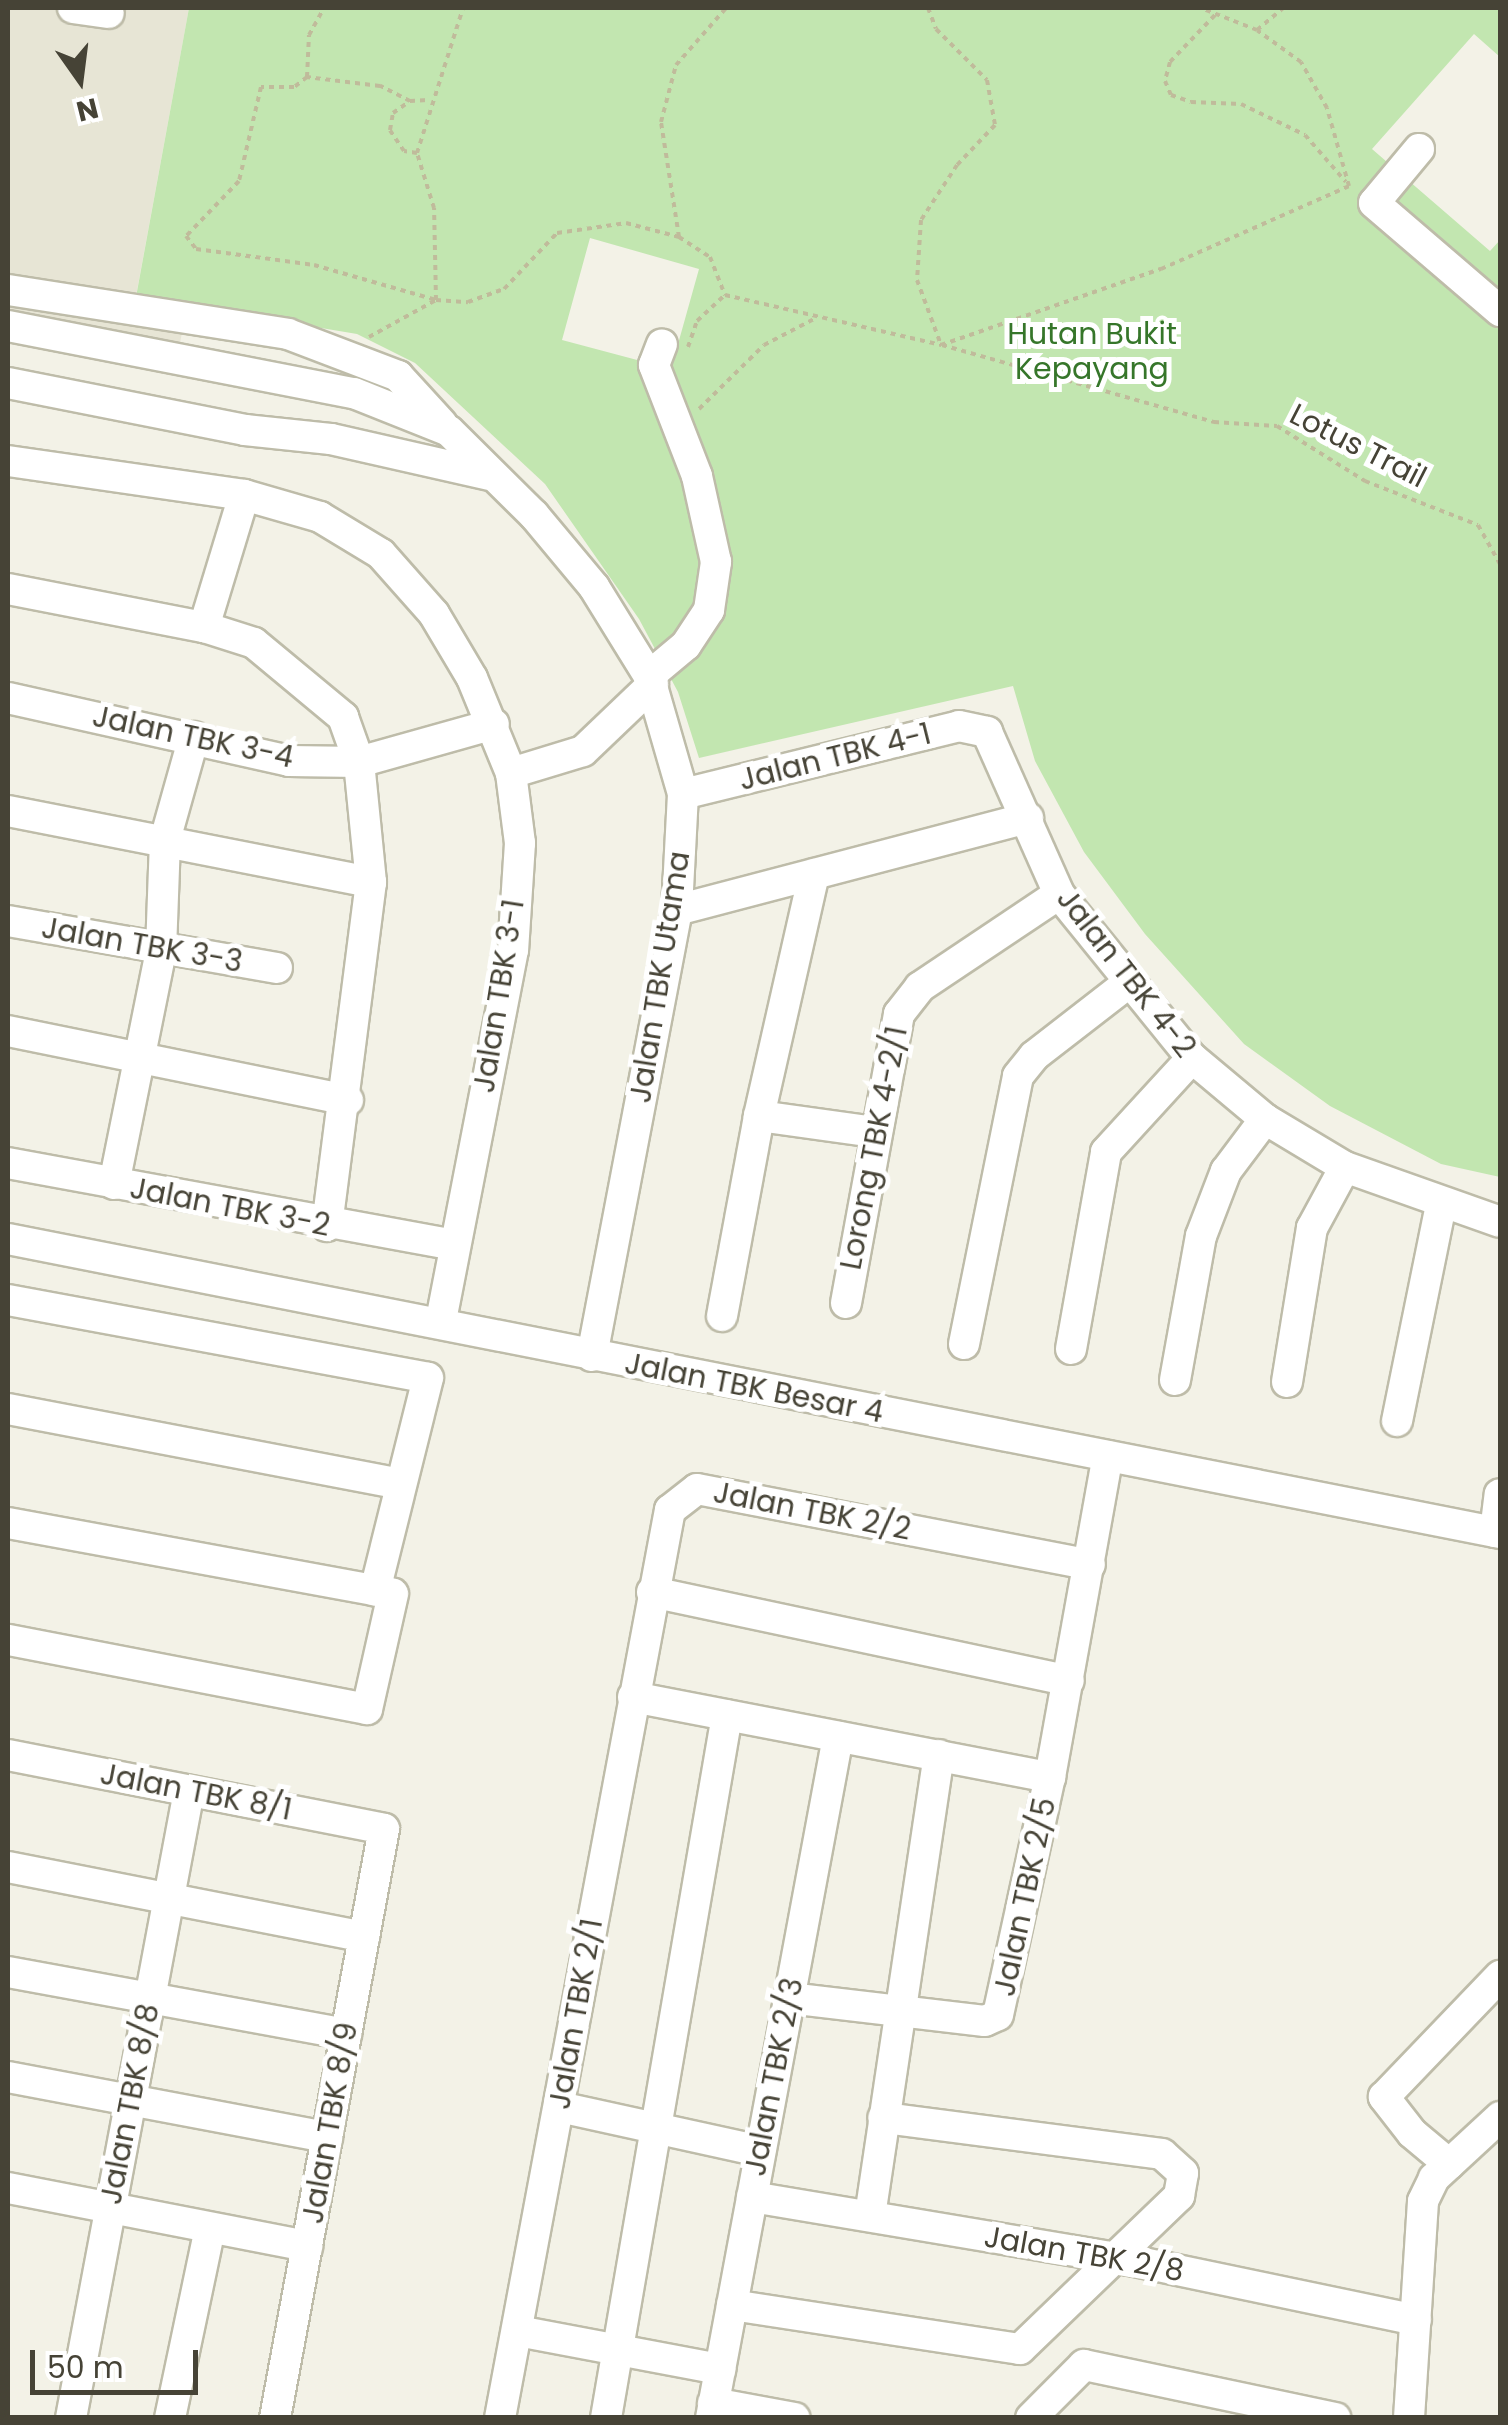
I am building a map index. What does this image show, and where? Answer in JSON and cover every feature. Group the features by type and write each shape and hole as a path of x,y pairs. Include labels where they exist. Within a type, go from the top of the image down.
{"street":[{"path":"73,8 109,12"},
{"path":"1418,149 1362,195 1500,311"},
{"name":"Jalan TBK Utama","path":"8,290 288,334 344,352 398,376 534,515 594,588 651,680 683,794 677,910 592,1356"},
{"path":"8,326 354,393 449,431"},
{"path":"511,773 582,751 686,645 709,610 716,562 683,440 654,366 662,344"},
{"path":"8,383 245,430 331,439 490,474"},
{"name":"Jalan TBK 3-1","path":"8,461 244,494 320,518 381,554 434,614 494,724 511,773 520,843 513,950 441,1322"},
{"path":"204,627 244,494"},
{"path":"8,589 204,627 254,643 290,668 343,717 359,762 372,882 348,1100 328,1226"},
{"name":"Jalan TBK 3-4","path":"8,698 289,760 359,762 494,724"},
{"name":"Jalan TBK 4-1","path":"683,794 959,726 987,732"},
{"name":"Jalan TBK 4-2","path":"987,732 1059,894 1192,1058 1264,1119 1344,1167 1441,1205 1500,1222"},
{"path":"114,1184 136,1057 161,950 165,840 194,737"},
{"path":"8,811 372,882"},
{"path":"677,910 1028,818"},
{"path":"722,1316 759,1116 814,874"},
{"name":"Lorong TBK 4-2/1","path":"846,1303 875,1132 906,999 1059,894"},
{"name":"Jalan TBK 3-3","path":"8,921 277,968"},
{"path":"964,1344 1018,1076 1034,1056 1128,983"},
{"path":"8,1032 348,1100"},
{"path":"1071,1349 1106,1152 1192,1058"},
{"path":"759,1116 875,1132"},
{"path":"1175,1380 1201,1236 1226,1171 1264,1119"},
{"name":"Jalan TBK 3-2","path":"8,1162 328,1226 454,1245"},
{"path":"1287,1382 1312,1228 1344,1167"},
{"path":"1397,1421 1441,1205"},
{"name":"Jalan TBK Besar 4","path":"8,1239 1498,1532"},
{"path":"8,1300 428,1378 375,1590"},
{"path":"8,1408 401,1484"},
{"name":"Jalan TBK 2/5","path":"898,2011 985,2021 998,2015 1050,1778 1108,1456"},
{"name":"Jalan TBK 2/2","path":"634,1697 670,1510 697,1488 1090,1565"},
{"path":"1498,1532 1500,1494"},
{"path":"8,1523 393,1594 367,1709 8,1640"},
{"path":"652,1592 1069,1681"},
{"path":"634,1697 1050,1778"},
{"name":"Jalan TBK 2/1","path":"518,2331 634,1697"},
{"path":"606,2418 660,2130 727,1716"},
{"name":"Jalan TBK 2/3","path":"712,2410 838,1737"},
{"name":"Jalan TBK 8/1","path":"8,1755 384,1829"},
{"path":"870,2216 939,1755"},
{"name":"Jalan TBK 8/8","path":"71,2418 189,1791"},
{"name":"Jalan TBK 8/9","path":"275,2418 384,1829"},
{"path":"8,1867 364,1937"},
{"path":"8,1972 346,2034"},
{"path":"1449,2164 1412,2134 1384,2097 1500,1976"},
{"path":"789,1998 898,2011"},
{"path":"8,2078 327,2137"},
{"path":"560,2107 760,2151"},
{"path":"1409,2418 1423,2202 1449,2164 1500,2117"},
{"path":"732,2305 1008,2351 1028,2343 1132,2260 1179,2196 1183,2173 1176,2161 1162,2154 882,2118"},
{"path":"9,2195 110,2208 307,2246"},
{"name":"Jalan TBK 2/8","path":"752,2196 1132,2260 1416,2320"},
{"path":"170,2418 210,2228"},
{"path":"500,2418 518,2331 720,2369"},
{"path":"1031,2418 1084,2365 1335,2418"},
{"path":"712,2410 795,2418"}],"path":[{"path":"324,8 309,35 307,77 294,88 260,87 239,181 186,236 196,249 314,266 436,300 468,302 504,290 557,233 626,222 679,236 710,256 725,295 697,321 664,393"},
{"path":"436,300 434,208 418,153 430,100 463,8"},
{"path":"679,236 661,122 676,65 726,8"},
{"path":"928,8 936,29 986,80 995,125 957,166 921,220 917,280 941,345 1362,195"},
{"path":"1201,8 1256,30 1301,62 1327,108 1362,195"},
{"path":"1256,30 1283,8"},
{"path":"1214,15 1170,62 1166,81 1171,95 1191,102 1240,104 1305,135 1362,195"},
{"path":"307,77 380,86 410,101 430,100"},
{"path":"410,101 393,113 390,130 404,151 418,153"},
{"name":"Lotus Trail","path":"725,295 941,345 1214,422 1277,426 1365,481 1478,525 1500,564"},
{"path":"344,352 436,300"},
{"path":"683,440 702,402 740,366 764,345 816,318"}],"shaded area":[{"path":"8,8 189,8 136,296 187,306 180,343 8,312"}],"green space":[{"name":"Hutan Bukit Kepayang","path":"189,8 1500,8 1500,57 1474,34 1372,149 1490,251 1500,240 1500,1177 1441,1164 1330,1106 1244,1044 1145,934 1084,852 1035,761 1013,686 699,758 678,692 639,619 545,484 415,363 357,334 136,297","holes":["590,238 699,269 671,369 562,340"]}]}
